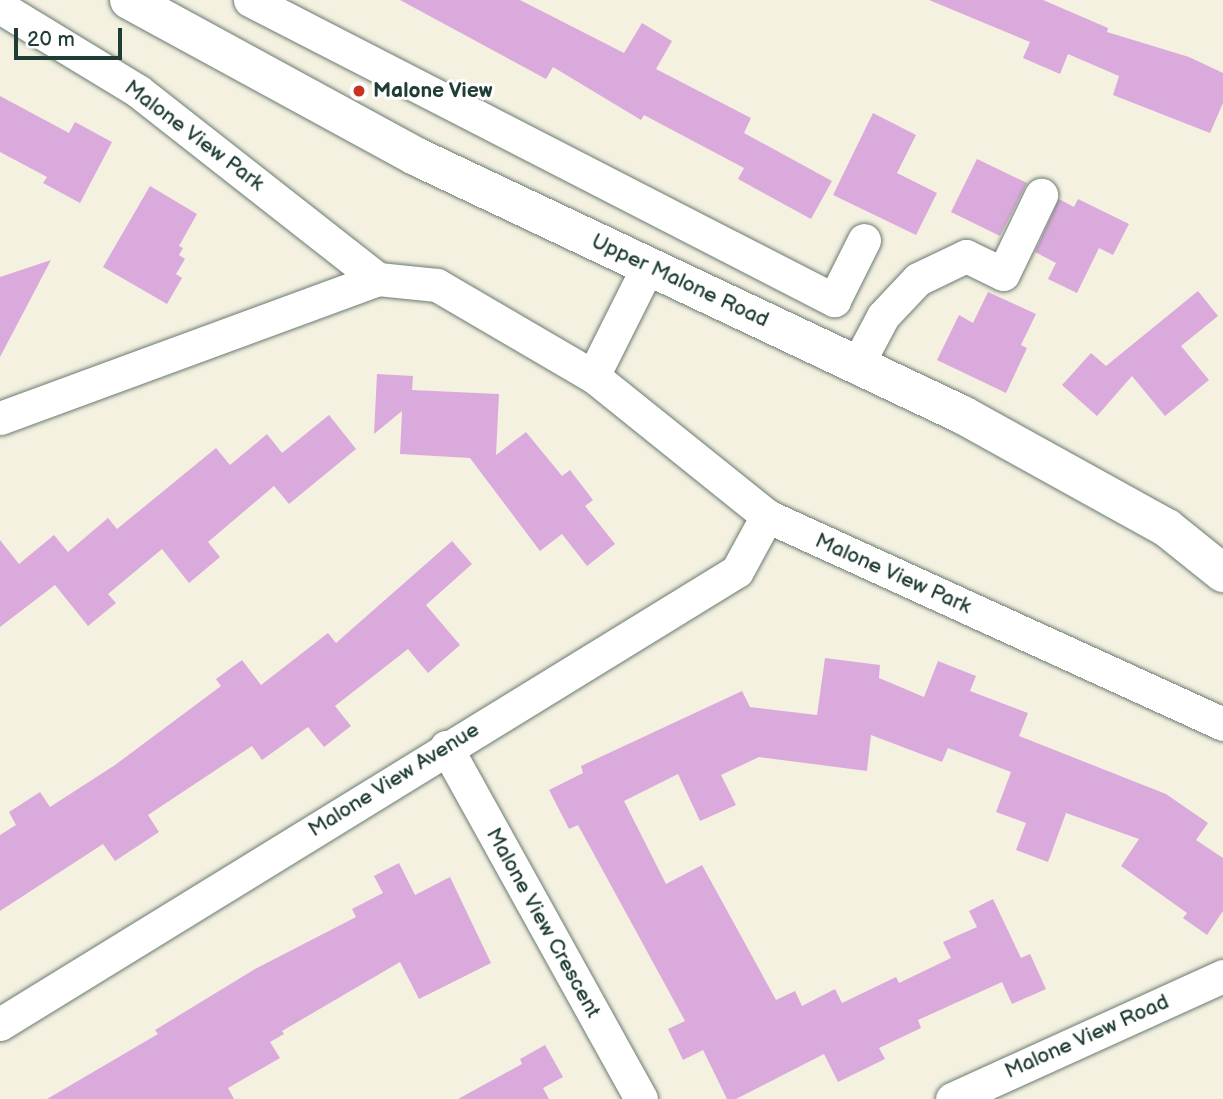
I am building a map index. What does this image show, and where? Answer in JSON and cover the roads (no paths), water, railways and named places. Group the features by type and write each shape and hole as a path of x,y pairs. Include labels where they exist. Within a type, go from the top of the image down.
{"main road":[{"name":"Upper Malone Road","path":"129,0 415,156 963,415 1167,528 1223,573"}],"street":[{"path":"250,0 834,300 864,240"},
{"name":"Malone View Park","path":"0,8 138,91 378,279"},
{"path":"857,365 883,316 918,279 966,256 1003,274 1041,195"},
{"path":"593,376 648,266"},
{"name":"Malone View Park","path":"0,418 378,279 437,285 593,376 767,516 1223,724"},
{"name":"Malone View Avenue","path":"0,1024 446,747 737,571 767,516"},
{"name":"Malone View Crescent","path":"446,747 641,1099"},
{"name":"Malone View Road","path":"952,1099 1223,976"}],"place":[{"name":"Malone View","path":"359,91"}]}
